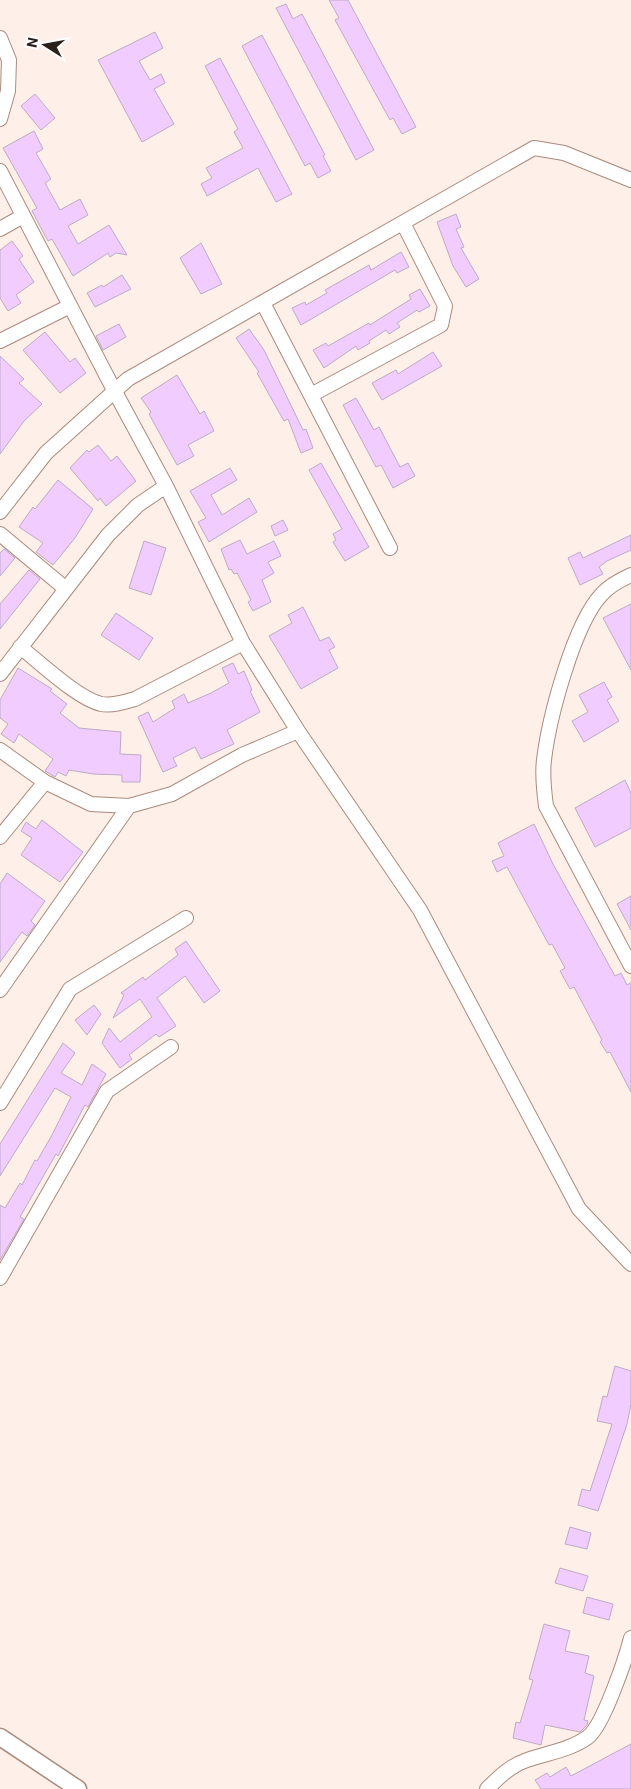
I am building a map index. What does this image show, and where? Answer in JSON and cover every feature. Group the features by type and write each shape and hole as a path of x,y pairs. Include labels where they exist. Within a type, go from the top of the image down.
{"street":[{"path":"0,38 9,60 8,91 0,119"},
{"path":"0,512 46,453 114,390 128,380 534,148 564,153 631,180"},
{"path":"0,171 166,486 243,643 298,731 420,910 580,1209 631,1264"},
{"path":"0,229 23,216"},
{"path":"311,395 441,325 445,306 403,223"},
{"path":"263,302 390,548"},
{"path":"0,341 70,306"},
{"path":"0,674 108,535 138,504 166,486"},
{"path":"0,534 66,589"},
{"path":"631,575 614,583 602,594 584,620 571,651 552,723 544,760 543,778 546,806 631,966"},
{"path":"20,647 84,696 102,704 119,704 135,699 243,643"},
{"path":"0,750 45,782 91,804 129,806 172,794 242,755 298,731"},
{"path":"0,837 45,782"},
{"path":"0,990 129,806"},
{"path":"0,1103 70,989 186,918"},
{"path":"0,1278 107,1091 171,1047"},
{"path":"487,1789 504,1772 525,1761 573,1746 590,1736 605,1710 631,1638"},
{"path":"2,1741 78,1789"}],"building":[{"path":"329,0 348,0 416,127 402,134 393,118 390,120 335,20 339,18"},
{"path":"286,4 293,19 302,14 374,150 356,160 276,8"},
{"path":"155,32 163,48 139,61 150,80 161,74 165,83 154,89 174,124 142,142 98,60"},
{"path":"262,35 325,155 323,156 331,171 318,178 310,163 305,166 242,46"},
{"path":"220,58 292,194 276,202 258,168 207,196 201,184 212,178 206,168 243,148 234,132 238,129 205,66"},
{"path":"35,94 55,118 41,130 21,106"},
{"path":"34,131 43,149 36,153 51,179 45,183 60,210 80,199 88,215 68,226 78,244 109,225 127,255 116,253 110,257 108,253 73,276 52,239 48,241 32,211 37,208 3,148"},
{"path":"456,214 461,227 456,229 464,247 461,248 479,279 466,287 453,266 437,222"},
{"path":"12,241 23,256 19,259 34,282 16,295 21,303 8,311 0,298 0,250"},
{"path":"201,243 222,284 201,294 180,258"},
{"path":"401,252 409,267 397,273 395,270 301,325 292,308 305,302 306,305 327,293 325,290 369,265 371,270"},
{"path":"122,275 131,289 95,307 87,293 102,285 103,287"},
{"path":"420,289 430,306 419,312 417,310 397,323 400,327 389,334 386,330 369,341 370,343 358,350 356,346 324,368 313,350 326,343 328,346 369,323 370,325 411,299 409,295"},
{"path":"119,324 126,337 103,350 96,336"},
{"path":"249,329 264,350 303,430 306,429 313,448 301,453 288,419 284,421 257,373 259,372 236,338"},
{"path":"45,332 70,362 75,358 86,373 60,393 23,350"},
{"path":"433,352 442,366 382,400 372,383 396,370 398,374"},
{"path":"0,356 24,379 19,383 42,404 24,421 0,454"},
{"path":"177,375 200,414 204,411 214,431 188,445 194,456 177,465 149,414 151,412 141,398"},
{"path":"356,398 374,430 379,427 400,467 408,463 415,476 393,488 381,465 376,467 343,405"},
{"path":"98,445 111,461 117,456 136,481 106,506 100,498 98,501 70,468 87,450 89,452"},
{"path":"321,463 369,547 345,561 333,542 336,540 333,534 342,529 309,470"},
{"path":"230,468 237,480 211,495 222,515 249,498 257,512 209,542 198,522 206,518 190,491"},
{"path":"58,480 93,509 75,538 53,565 36,552 43,543 19,527 33,507 35,509"},
{"path":"283,520 288,530 275,536 271,526"},
{"path":"631,535 631,550 607,561 599,567 603,574 580,585 568,558 580,552 583,558"},
{"path":"240,540 247,554 274,541 281,556 268,562 274,573 262,580 271,602 253,611 248,602 251,600 237,573 234,574 231,569 229,570 221,549"},
{"path":"144,541 166,548 151,595 129,588"},
{"path":"4,549 15,558 0,576 0,553"},
{"path":"29,570 40,579 0,629 0,604"},
{"path":"631,604 631,670 603,618"},
{"path":"303,607 320,641 329,637 335,647 329,650 338,668 301,689 269,636 292,623 288,615"},
{"path":"116,613 153,638 139,660 101,635"},
{"path":"233,663 238,674 244,671 252,690 250,691 260,712 227,730 234,744 201,759 195,747 173,758 177,766 163,772 138,717 148,712 153,722 175,708 172,701 184,694 188,703 229,683 222,668"},
{"path":"18,668 52,689 50,691 67,704 60,713 79,728 121,732 120,754 141,755 140,782 122,782 122,775 93,774 69,770 66,776 58,772 55,777 45,771 53,759 19,734 14,743 1,734 8,724 0,718 0,700"},
{"path":"604,682 612,697 607,700 619,721 584,742 572,721 588,712 579,695"},
{"path":"625,780 631,793 631,828 595,847 575,808"},
{"path":"42,820 83,852 60,882 21,855 32,838 21,831 26,822 36,829"},
{"path":"534,824 553,864 615,976 621,973 627,985 631,983 631,1092 610,1052 607,1053 600,1042 602,1040 574,987 570,989 560,971 565,968 552,944 549,945 507,867 497,872 492,861 504,856 498,843"},
{"path":"7,873 45,901 31,921 35,925 27,936 22,932 0,962 0,884"},
{"path":"631,896 631,930 617,904"},
{"path":"186,941 220,991 204,1003 185,976 157,998 176,1026 159,1037 156,1034 129,1055 132,1059 120,1068 102,1043 109,1028 120,1042 152,1017 140,999 113,1018 124,995 121,993 143,977 145,980 178,955 175,949"},
{"path":"94,1005 101,1014 87,1035 75,1020"},
{"path":"63,1043 75,1053 61,1073 82,1085 92,1064 106,1074 88,1107 85,1105 58,1156 56,1154 20,1217 24,1219 0,1260 0,1205 5,1208 20,1183 22,1185 35,1160 37,1161 52,1135 71,1097 55,1088 0,1176 0,1144"},
{"path":"615,1366 631,1371 631,1404 627,1424 598,1511 578,1505 582,1489 590,1491 612,1424 597,1421 603,1396 607,1397"},
{"path":"570,1527 591,1533 587,1549 565,1544"},
{"path":"560,1568 588,1576 583,1591 555,1583"},
{"path":"587,1597 613,1604 609,1620 583,1613"},
{"path":"544,1624 570,1631 565,1651 589,1656 585,1673 594,1676 584,1720 588,1721 587,1725 580,1732 545,1725 541,1745 513,1738 516,1722 520,1723 533,1680 529,1679"},
{"path":"631,1744 631,1789 541,1789 535,1780 547,1773 550,1777 566,1767 571,1776"}]}
